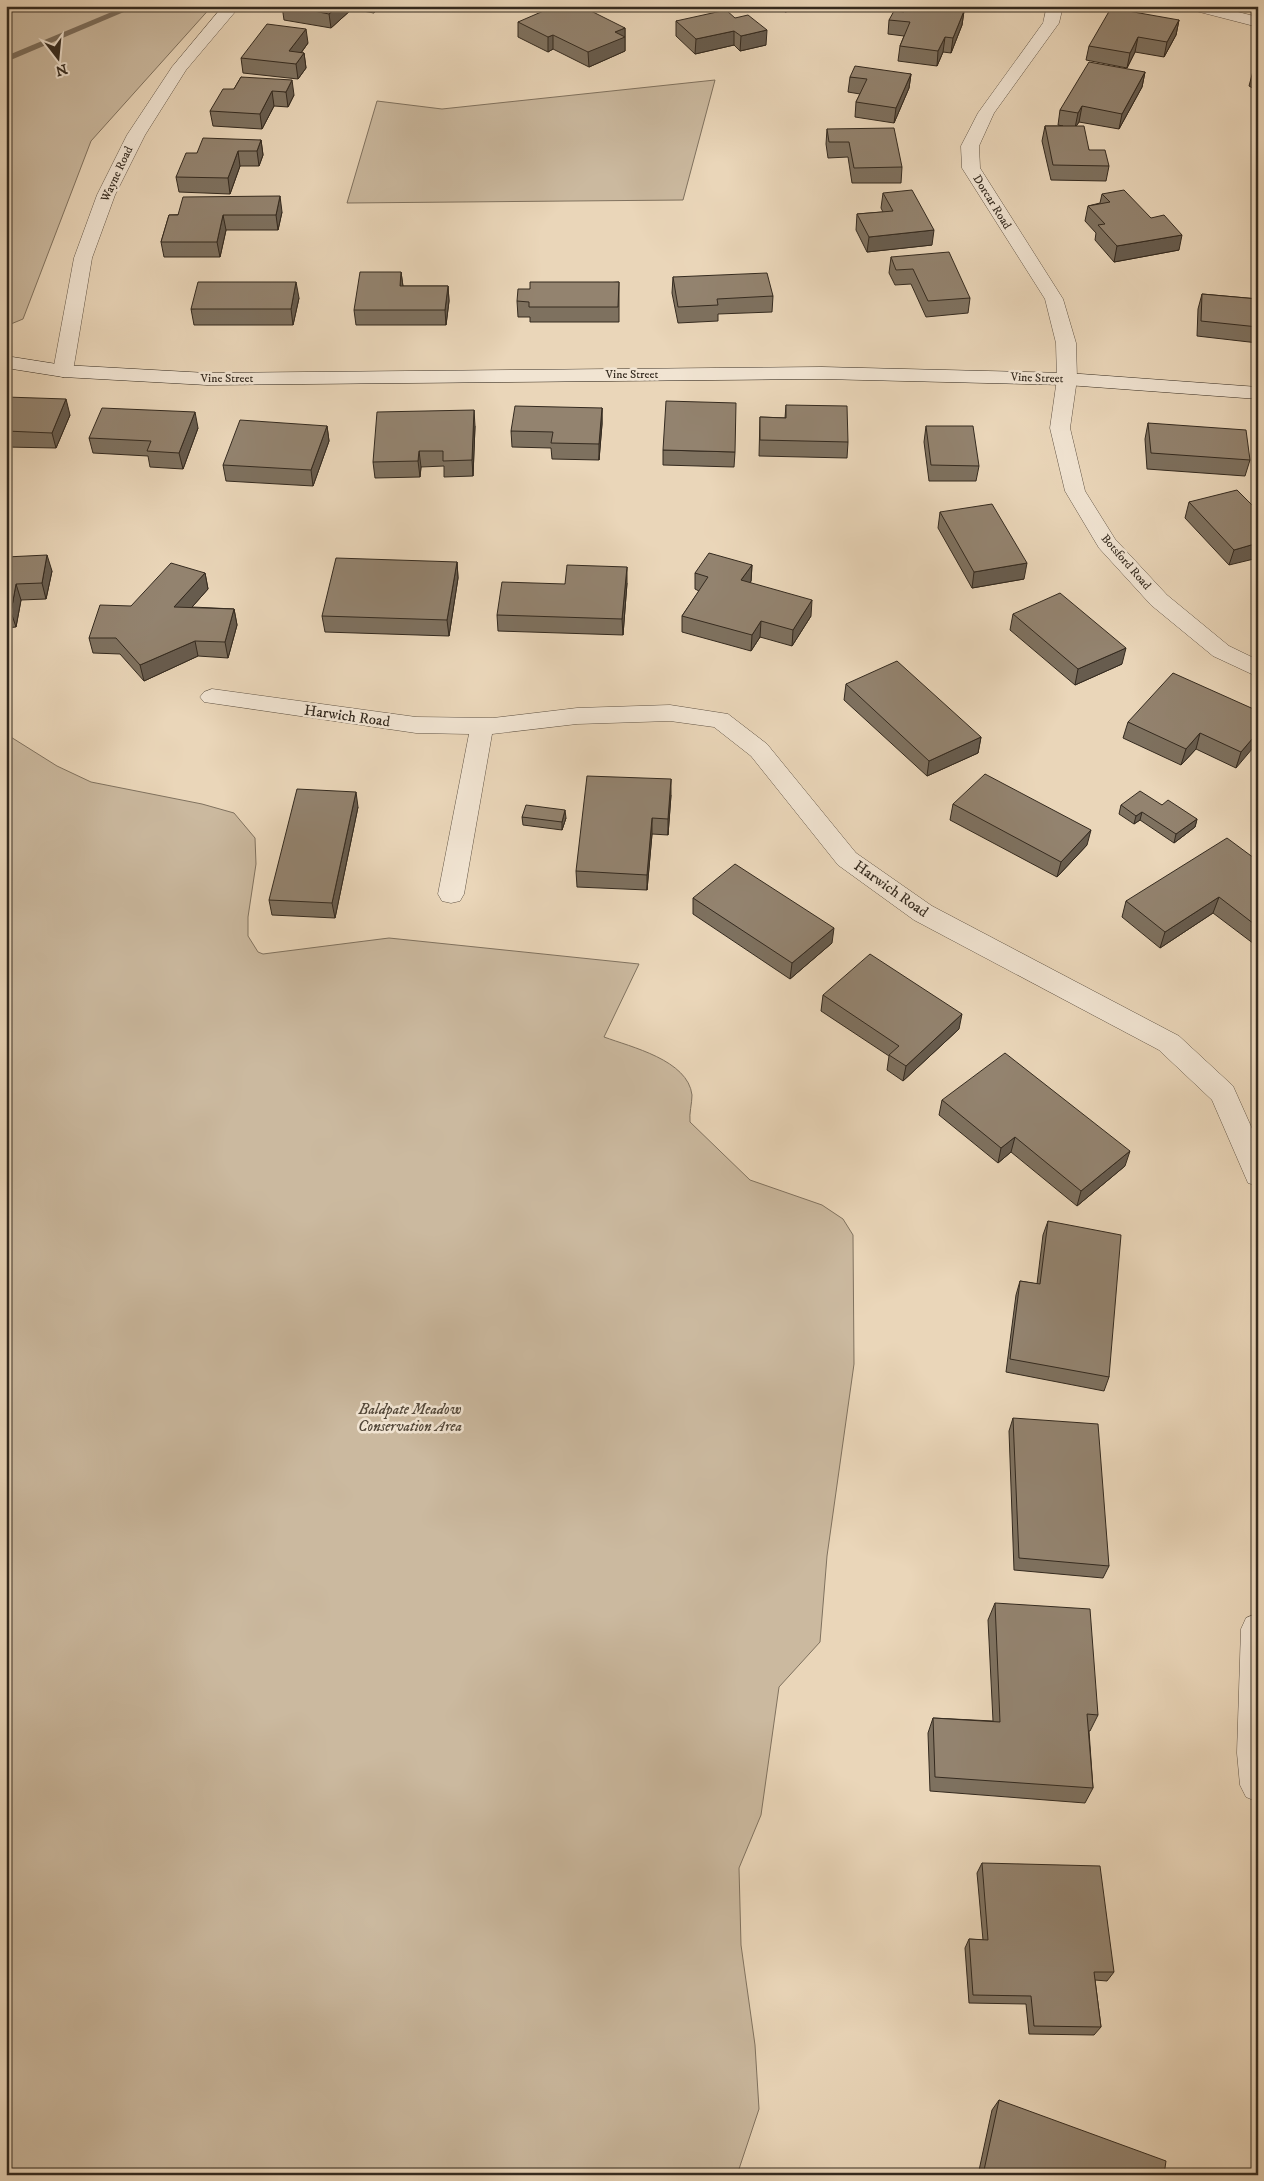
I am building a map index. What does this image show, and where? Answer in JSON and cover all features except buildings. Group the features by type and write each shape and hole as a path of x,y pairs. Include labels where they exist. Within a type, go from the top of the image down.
{"street":[{"name":"Wayne Road","path":"63,371 82,258 106,195 136,135 180,67 232,6"},
{"name":"Dorcar Road","path":"1055,6 1051,23 986,113 970,146 970,168 1054,299 1066,343 1067,379"},
{"path":"1194,6 1258,22"},
{"name":"Vine Street","path":"6,362 63,371 207,379 822,373 1067,379 1258,393"},
{"name":"Botsford Road","path":"1067,379 1060,428 1075,492 1107,543 1159,600 1221,651 1258,670"},
{"name":"Harwich Road","path":"212,698 416,725 482,726 576,716 670,712 720,720 759,750 841,852 923,913 1052,979 1169,1043 1223,1094 1258,1175"},
{"path":"451,894 482,726"},
{"path":"1258,1628 1254,1753 1258,1785"}],"green space":[{"path":"6,6 212,6 91,141 23,319 6,326"},
{"path":"715,80 683,200 347,203 377,101 442,109"},
{"name":"Baldpate Meadow Conservation Area","path":"6,734 57,766 91,782 202,804 234,813 255,838 256,864 248,917 248,936 258,952 263,954 389,938 639,964 604,1037 657,1057 670,1064 680,1073 688,1083 692,1095 690,1122 750,1180 822,1205 843,1219 853,1235 854,1364 827,1556 820,1642 779,1687 761,1815 739,1868 741,1945 755,2045 759,2109 737,2175 6,2175"}],"waterway":[{"path":"6,59 134,6"}]}
